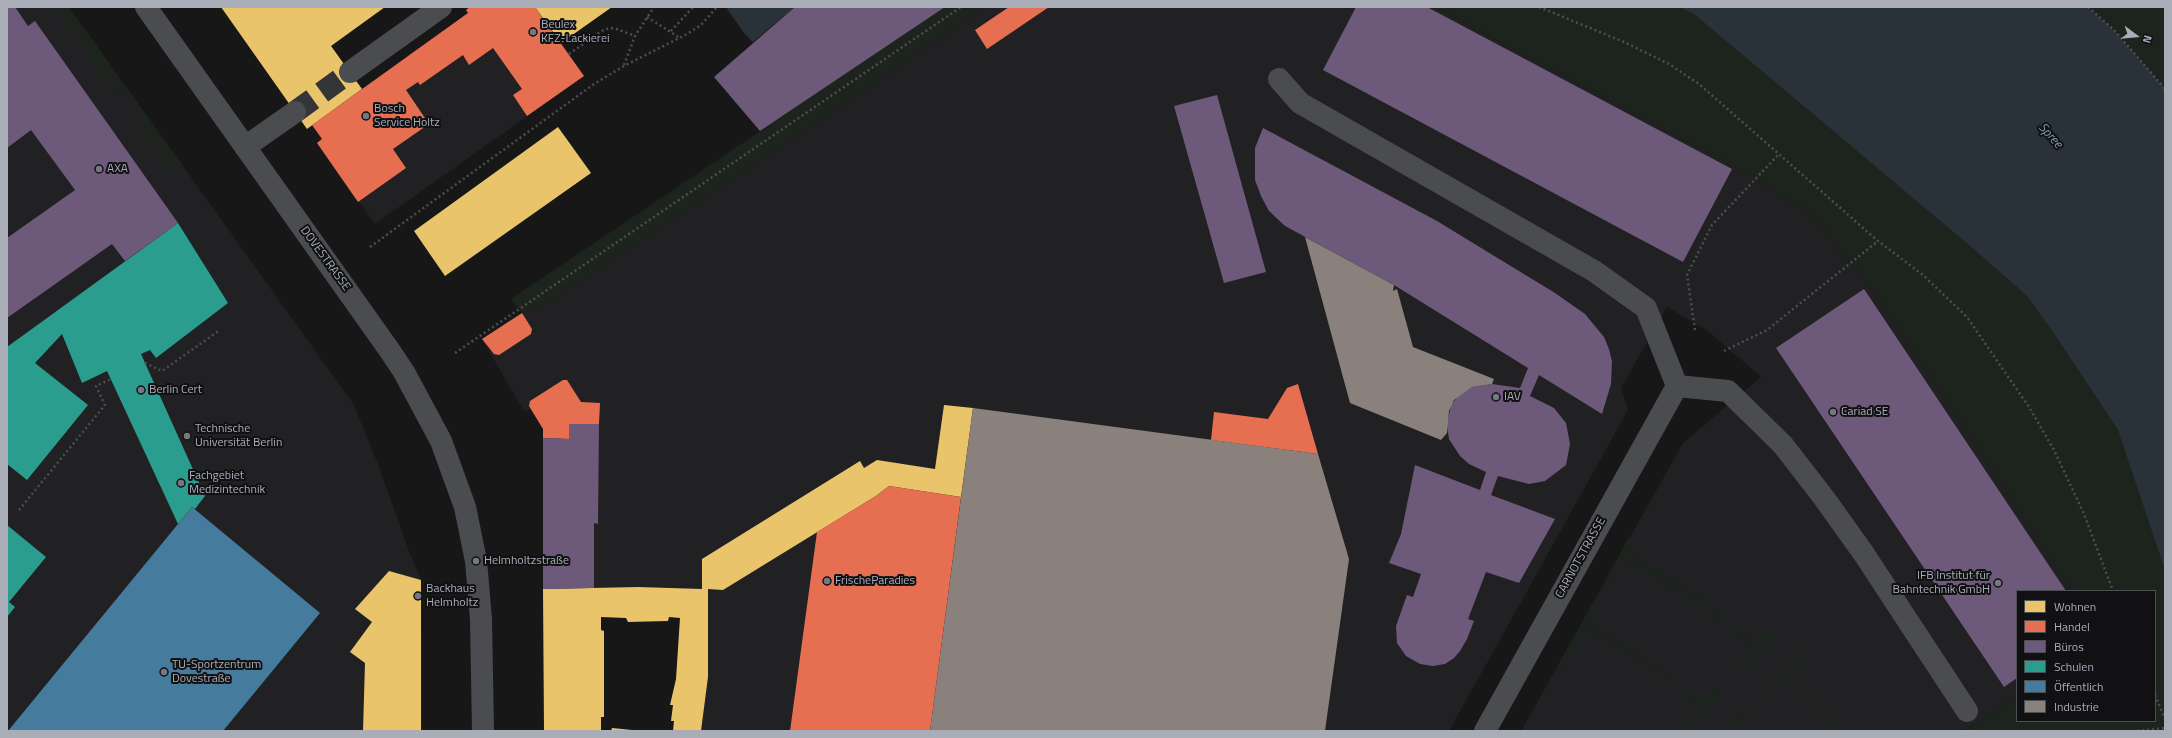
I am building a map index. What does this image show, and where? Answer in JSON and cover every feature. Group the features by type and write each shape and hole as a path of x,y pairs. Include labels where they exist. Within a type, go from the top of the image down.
{"street":[{"name":"DOVESTRASSE","path":"146,7 404,372 441,441 456,482 472,535 481,619 483,731"},
{"path":"350,72 441,7"},
{"path":"1279,79 1300,103 1594,271 1646,308 1677,386 1728,391 1783,445 1824,498 1864,554 1967,711"},
{"path":"245,147 295,112"},
{"name":"CARNOTSTRASSE","path":"1485,731 1677,386"}],"path":[{"path":"671,31 693,7"},
{"path":"370,247 594,84 624,66 680,38 702,25 717,7"},
{"path":"455,353 961,7"},
{"path":"1539,7 1596,30 1669,64 1699,84 1878,241 1923,276 1967,317 1991,350 2054,450 2084,514 2113,590"},
{"path":"2088,7 2114,30 2165,89"},
{"path":"624,66 635,36 652,8"},
{"path":"647,17 680,38"},
{"path":"568,54 605,29 614,28 635,36"},
{"path":"1695,330 1687,274 1712,225 1778,154"},
{"path":"1724,351 1767,330 1878,241"},
{"path":"145,363 162,371 220,330"},
{"path":"19,510 105,405 96,386 111,379"},
{"path":"2156,697 2165,719"},
{"path":"2137,731 2165,728"}],"shaded area":[{"name":"Technische Universität Berlin","path":"7,7 69,7 354,405 421,580 422,731 7,731"},
{"path":"54,7 69,7 125,86 114,93"},
{"path":"470,7 535,7 584,76 375,224 317,143 408,57 407,56 468,13 466,10"},
{"path":"945,7 986,7 548,303 522,313 511,299"},
{"path":"986,7 1435,7 1739,169 1811,214 1869,286 2071,590 2016,590 2016,697 1964,731 1521,731 1683,443 1761,377 1708,331 1667,307 1621,388 1628,410 1449,731 701,731 708,677 708,589 543,589 543,429 531,409 525,412 482,339 522,313 549,302"},
{"path":"1435,7 1680,7 1694,14 1976,251 2027,296 2055,335 2118,430 2147,512 2165,570 2165,731 1965,731 2016,697 2016,722 2156,722 2156,590 2071,590 1869,286 1811,214 1739,169"},
{"path":"2088,7 2165,7 2165,89 2114,30"},
{"path":"146,115 182,164 171,172 135,123"},
{"path":"1629,537 1634,541 1627,553 1689,590 1757,642 1773,627 1779,633 1744,669 1738,664 1753,647 1683,593 1624,559 1612,579 1607,577"},
{"path":"1596,597 1600,600 1587,624 1645,658 1702,701 1718,685 1720,690 1718,697 1696,720 1690,723 1683,722 1698,705 1673,683 1643,662 1585,628 1563,667 1558,665"},
{"path":"1799,651 1804,656 1789,672 1842,731 1834,731 1810,702 1785,677 1771,693 1765,688"},
{"path":"1746,713 1749,715 1736,731 1725,731 1738,716"}],"water":[{"path":"729,7 795,7 753,42 745,34 727,9"},
{"name":"Spree","path":"1680,7 2088,7 2114,30 2165,89 2165,570 2118,430 2055,335 2027,296 1976,251 1694,14"}],"building: Wohnen":[{"path":"221,7 385,7 331,46 362,89 307,129"},
{"path":"535,7 612,7 561,43"},
{"path":"558,127 591,173 445,276 414,231"},
{"path":"944,405 973,408 961,497 889,486 876,496 723,590 708,589 708,677 701,731 673,731 674,721 671,721 673,705 670,705 676,679 680,618 669,617 668,621 628,622 626,618 601,617 601,630 604,631 604,717 601,717 601,731 544,731 543,589 638,587 702,589 702,559 860,461 864,468 877,460 935,469"},
{"path":"389,571 421,580 421,731 363,731 365,663 350,652 372,622 355,609"},
{"path":"612,728 632,730 632,731 611,731"}],"building: Handel":[{"path":"470,7 535,7 584,76 527,116 513,95 522,89 493,48 469,65 463,55 420,85 418,82 406,90 429,124 393,149 406,168 358,202 317,143 322,139 312,125 468,13 466,10"},
{"path":"1009,7 1049,7 987,49 975,30"},
{"path":"522,313 532,329 531,334 499,355 494,354 482,339"},
{"path":"563,380 567,380 581,402 600,403 599,424 569,424 569,439 543,438 543,429 529,406 530,401"},
{"path":"1298,384 1318,454 1211,440 1214,412 1268,419 1287,388"},
{"path":"889,486 961,497 930,731 790,731 817,532 876,496"}],"building: Büros":[{"name":"AXA","path":"7,7 15,7 28,26 35,21 178,223 125,261 112,244 7,318 7,238 75,190 31,130 7,148"},
{"path":"795,7 945,7 760,131 714,77"},
{"path":"1356,7 1427,7 1732,169 1683,262 1323,70"},
{"path":"1217,95 1266,272 1224,283 1174,106"},
{"name":"IAV","path":"1263,128 1437,221 1555,293 1585,314 1604,337 1609,349 1612,361 1611,384 1602,414 1539,375 1530,396 1554,408 1566,423 1570,444 1566,465 1545,481 1529,484 1498,476 1491,495 1555,519 1519,583 1486,572 1468,619 1474,621 1467,639 1454,658 1445,664 1433,666 1420,664 1406,656 1397,643 1396,626 1407,595 1413,597 1421,574 1389,563 1401,534 1415,465 1480,490 1486,472 1469,464 1460,456 1449,439 1447,425 1451,405 1459,395 1472,387 1492,384 1520,388 1528,368 1394,285 1285,226 1269,211 1255,180 1255,148"},
{"path":"1864,289 2065,590 2016,590 2016,679 2004,687 1776,348"},
{"path":"569,424 599,424 598,524 594,523 594,588 543,589 543,438 569,439"}],"building: Schulen":[{"path":"178,223 228,303 156,358 150,350 141,354 205,496 195,509 192,507 178,524 107,371 82,383 62,334 35,363 88,405 27,480 7,464 7,347"},
{"path":"7,525 46,557 9,602 15,607 7,617"}],"building: Öffentlich":[{"name":"TU-Sportzentrum Dovestraße","path":"192,507 320,613 223,731 8,731"}],"building: Industrie":[{"path":"1305,237 1394,285 1393,291 1397,289 1413,347 1494,379 1492,384 1472,387 1454,400 1449,411 1447,433 1441,440 1350,403"},
{"path":"973,408 1318,454 1349,559 1325,731 930,731"}],"tunnel":[{"path":"295,112 350,72"}],"place":[{"name":"Beulex KFZ-Lackierei","path":"533,32"},
{"name":"Bosch Service Holtz","path":"366,116"},
{"name":"AXA","path":"99,169"},
{"name":"Berlin Cert","path":"141,390"},
{"name":"IAV","path":"1496,397"},
{"name":"Cariad SE","path":"1833,412"},
{"name":"Technische Universität Berlin","path":"187,436"},
{"name":"Fachgebiet Medizintechnik","path":"181,483"},
{"name":"Helmholtzstraße","path":"476,561"},
{"name":"FrischeParadies","path":"827,581"},
{"name":"IFB Institut für Bahntechnik GmbH","path":"1998,583"},
{"name":"Backhaus Helmholtz","path":"418,596"},
{"name":"TU-Sportzentrum Dovestraße","path":"164,672"}]}
